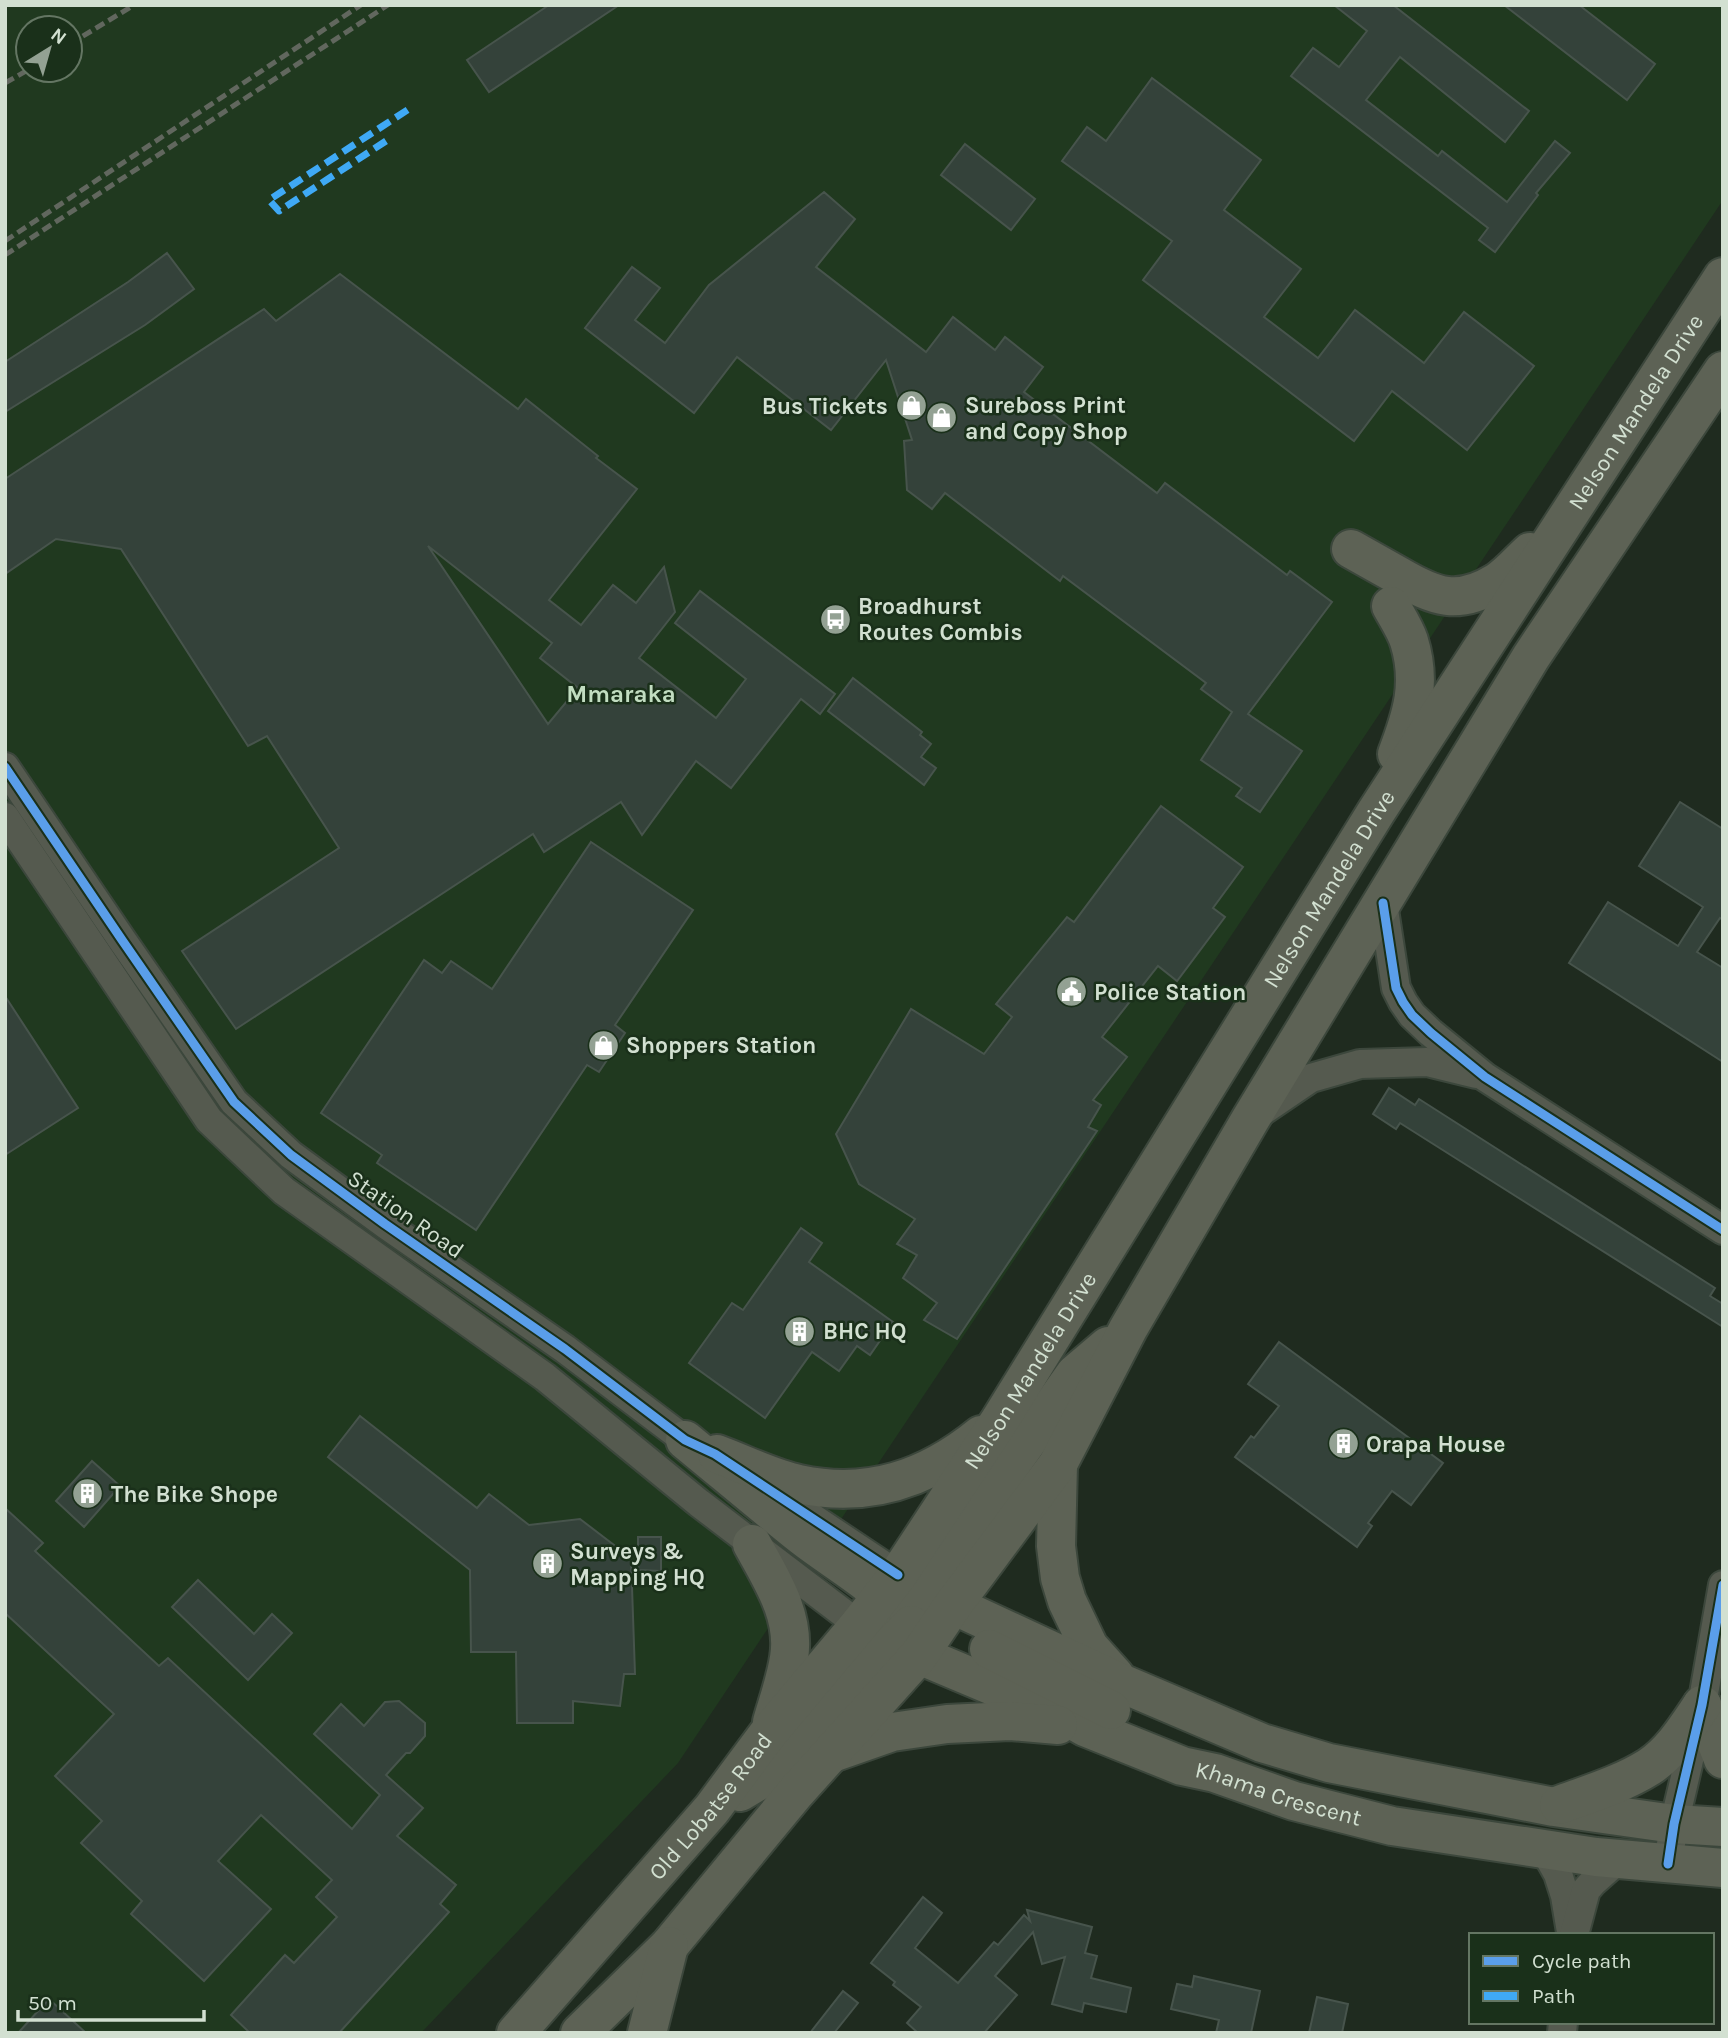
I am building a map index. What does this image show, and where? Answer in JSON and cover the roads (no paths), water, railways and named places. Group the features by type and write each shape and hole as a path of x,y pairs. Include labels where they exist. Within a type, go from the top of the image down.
{"main road":[{"name":"Nelson Mandela Drive","path":"910,1613 1000,1420 1376,812 1723,277"},
{"name":"Nelson Mandela Drive","path":"910,1613 1058,1464 1128,1329 1250,1120 1531,657 1723,371"},
{"path":"1351,549 1426,591 1455,597 1499,581 1574,506"},
{"path":"1376,812 1412,715 1414,694 1414,667 1408,639 1391,606"},
{"path":"580,2033 668,1945 829,1754 910,1613 947,1555 1075,1374 1128,1329"},
{"path":"700,1447 796,1483 835,1490 874,1486 907,1478 937,1466 1000,1420"},
{"path":"700,1447 804,1538 910,1613 1171,1741 1215,1773"},
{"path":"1058,1464 1056,1546 1060,1578 1067,1601 1089,1647 1121,1683"},
{"path":"752,1544 782,1599 788,1629 790,1656 770,1731"},
{"path":"712,1809 765,1777 910,1613"},
{"name":"Khama Crescent","path":"910,1613 1121,1683 1262,1743 1329,1763 1553,1807 1674,1824 1723,1827"},
{"name":"Khama Crescent","path":"910,1613 1085,1727 1182,1766 1215,1773 1294,1801 1392,1826 1619,1859 1723,1868"},
{"name":"Old Lobatse Road","path":"516,2033 712,1809 770,1731 910,1613"},
{"path":"1702,1705 1723,1759"},
{"path":"1553,1807 1651,1766 1679,1739 1702,1705"},
{"path":"829,1754 892,1732 947,1724 1010,1720 1085,1727"},
{"path":"647,2033 668,1945"}],"street":[{"name":"Station Road","path":"5,767 234,1102 291,1155 700,1447"},
{"path":"5,817 209,1120 284,1191 545,1377 752,1544 910,1613"},
{"path":"1383,903 1396,988 1412,1015 1485,1077 1723,1230"},
{"path":"1250,1120 1311,1078 1360,1064 1427,1062 1485,1077"},
{"path":"1668,1864 1674,1824 1702,1705 1723,1585"},
{"path":"1544,1849 1558,1874 1573,1933"},
{"path":"1574,1933 1586,1890 1619,1859"}],"railway":[{"path":"84,35 134,5"},
{"path":"5,241 361,5"},
{"path":"5,255 388,5"},
{"path":"5,83 14,78"}],"place":[{"name":"Bus Tickets","path":"911,406"},
{"name":"Sureboss Print and Copy Shop","path":"942,418"},
{"name":"Broadhurst Routes Combis","path":"835,619"},
{"name":"Police Station","path":"1071,992"},
{"name":"Shoppers Station","path":"603,1045"},
{"name":"BHC HQ","path":"800,1331"},
{"name":"Orapa House","path":"1343,1444"},
{"name":"The Bike Shope","path":"88,1494"},
{"name":"Surveys & Mapping HQ","path":"547,1564"}],"district":[{"name":"Mmaraka","path":"621,694"}]}
